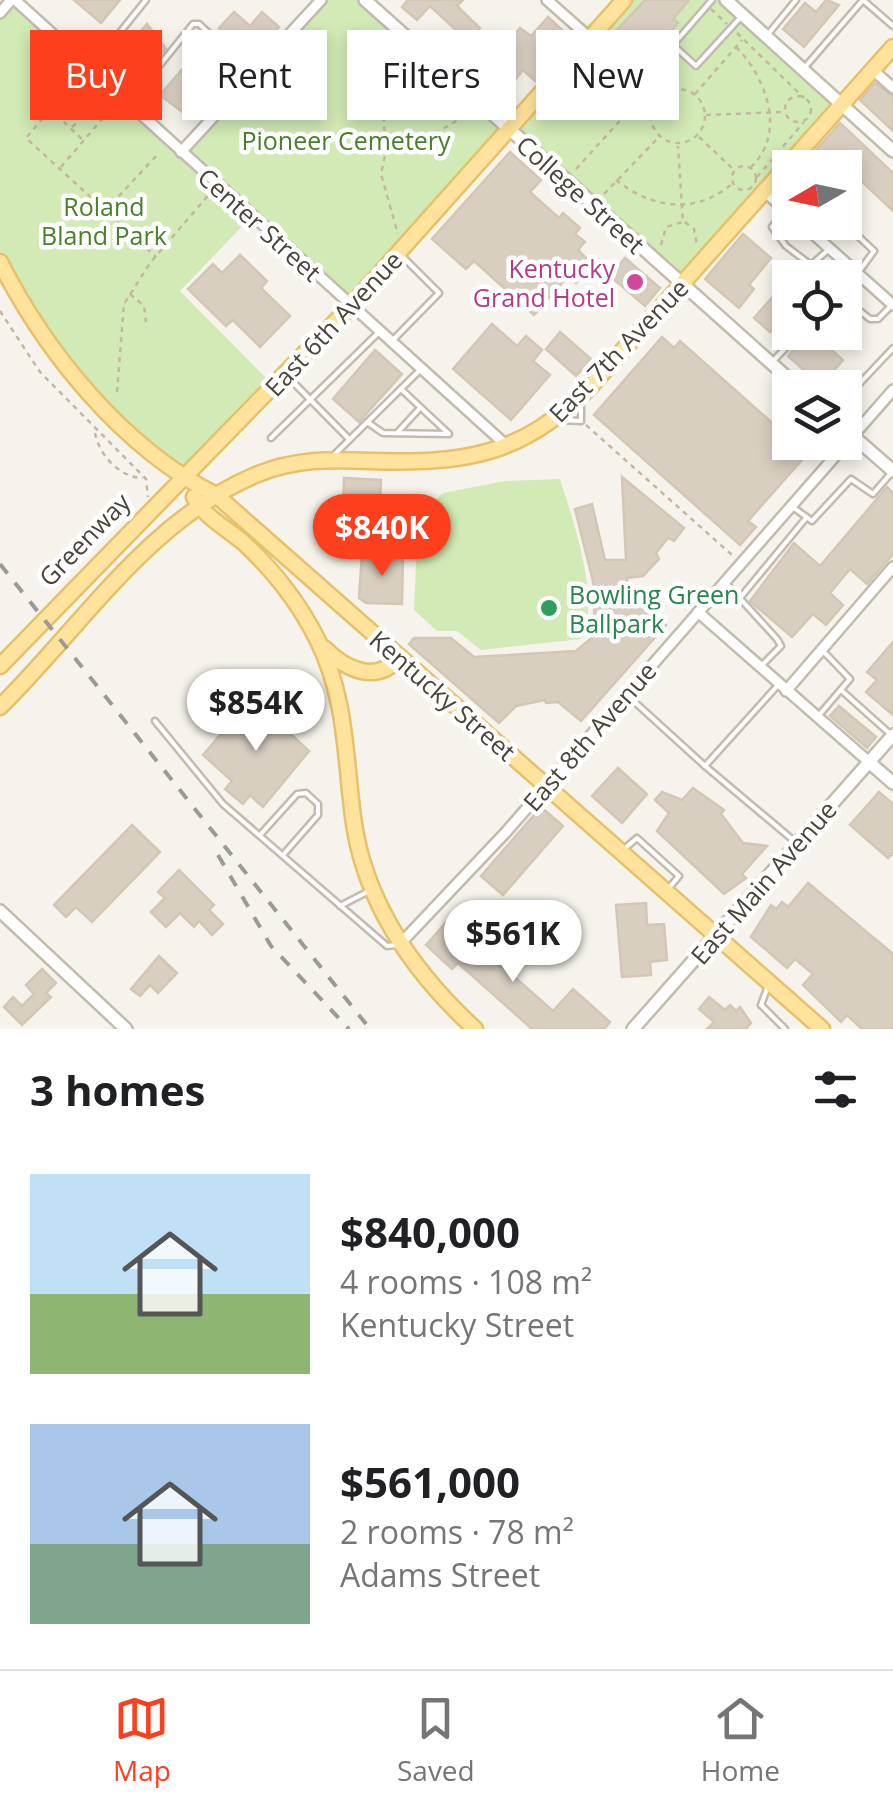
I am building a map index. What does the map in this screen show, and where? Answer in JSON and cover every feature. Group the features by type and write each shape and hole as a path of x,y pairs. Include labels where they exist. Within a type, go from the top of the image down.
{"main road":[{"name":"East 6th Avenue","path":"602,30 624,0"},
{"name":"East 7th Avenue","path":"197,504 279,466 329,460 455,461 508,446 556,418 683,283 760,184 893,47"},
{"name":"East 6th Avenue","path":"0,666 350,307 400,246 536,102"},
{"name":"Kentucky Street","path":"0,262 32,323 58,359 184,479 216,495 822,1029"},
{"path":"184,479 197,504 274,574 320,644 340,664 359,672 386,669 400,657"},
{"path":"0,706 197,504"},
{"path":"320,644 342,712 357,840 372,889 400,944 444,1000 476,1029"}],"street":[{"path":"0,13 13,0"},
{"name":"Center Street","path":"13,0 46,30"},
{"path":"294,30 321,0"},
{"name":"College Street","path":"364,0 779,370"},
{"path":"547,0 580,30"},
{"path":"726,0 893,151"},
{"path":"740,13 747,0"},
{"path":"872,70 893,88"},
{"name":"Center Street","path":"147,120 508,446"},
{"path":"182,152 212,120"},
{"path":"760,184 772,196"},
{"path":"819,240 842,260"},
{"path":"862,277 893,305"},
{"name":"East 8th Avenue","path":"862,420 893,390"},
{"path":"862,444 893,471"},
{"name":"East 8th Avenue","path":"400,944 546,786 830,460"},
{"path":"782,688 822,650 893,567"},
{"path":"698,612 893,783"},
{"name":"East Main Avenue","path":"633,1029 893,736"},
{"path":"0,912 126,1029"}],"lane":[{"path":"120,30 146,0"},
{"path":"712,0 673,45 696,66 740,13"},
{"path":"766,36 796,0"},
{"path":"803,70 863,0 893,26"},
{"path":"162,63 182,38"},
{"path":"782,240 811,265 829,249"},
{"path":"862,240 874,252 862,265"},
{"path":"390,342 439,293 400,246"},
{"path":"862,312 870,319 878,319 893,305"},
{"path":"271,438 379,332"},
{"path":"862,381 893,348"},
{"path":"771,363 784,350"},
{"path":"329,460 421,370"},
{"path":"285,375 349,440"},
{"path":"367,422 383,434 449,434 401,389"},
{"path":"397,434 420,408"},
{"path":"790,505 812,521 850,479 873,494 893,471"},
{"path":"740,598 806,518"},
{"path":"725,581 781,646 759,667"},
{"path":"817,717 850,679 822,650"},
{"path":"706,766 782,688"},
{"path":"841,690 893,736"},
{"path":"626,694 797,843"},
{"path":"155,721 223,804 387,946 400,944"},
{"path":"260,836 298,794 306,793 318,804 318,815 282,855"},
{"path":"340,906 372,889"},
{"path":"770,984 762,993 761,1005 785,1029"}],"path":[{"path":"707,6 744,38 811,108 760,184 746,190 733,182"},
{"path":"694,95 744,38"},
{"path":"734,170 751,167 766,146 769,112 758,73 736,47"},
{"path":"679,92 694,95"},
{"path":"652,120 660,136 678,143 697,135 704,115 694,95"},
{"path":"785,112 788,100 804,98"},
{"path":"704,115 785,112"},
{"path":"785,112 793,122 806,120"},
{"path":"40,120 26,138 156,257"},
{"path":"62,120 84,141"},
{"path":"59,169 102,120"},
{"path":"384,120 386,151 381,174 400,246"},
{"path":"386,151 431,136 458,120"},
{"path":"576,169 621,120"},
{"path":"70,128 78,122"},
{"path":"697,135 734,170"},
{"path":"604,194 660,136"},
{"path":"678,143 684,222 694,229 697,245"},
{"path":"105,212 158,154"},
{"path":"751,167 760,184"},
{"path":"616,180 648,200 682,206 717,197 733,182 734,170"},
{"path":"117,392 120,316 129,293 217,186"},
{"path":"661,245 666,227 684,222"},
{"path":"129,293 144,306 146,322"},
{"name":"Greenway","path":"0,311 40,372 144,478 149,492 141,506"},
{"path":"586,425 734,556"},
{"path":"94,431 101,453 126,475 144,478"}],"green space":[{"path":"11,0 45,30 30,30 30,120 145,120 181,152 210,120 327,120 327,30 293,30 321,0 365,0 398,30 347,30 347,120 499,120 509,129 536,99 536,120 679,120 679,30 597,30 624,0 726,0 841,104 800,150 772,150 772,182 683,283 509,130 349,308 251,217 180,291 274,386 184,479 93,395 0,262 0,12"},
{"path":"560,479 587,583 587,623 581,639 481,650 457,631 437,631 414,610 418,518 443,493 505,481"}],"building":[{"path":"74,0 120,0 101,23"},
{"path":"408,0 463,0 457,6 480,28 456,30 430,6 417,20 402,7"},
{"path":"645,0 689,0 673,19 678,23 672,30 617,30"},
{"path":"826,0 839,5 804,47 783,29 805,3 816,12"},
{"path":"234,12 250,26 262,12 279,27 276,30 219,28"},
{"path":"548,17 562,30 536,30"},
{"path":"520,28 531,36 536,30 535,81 523,70 516,79 516,33"},
{"path":"182,69 182,112 162,93"},
{"path":"875,83 893,96 893,131 860,100"},
{"path":"840,123 893,173 893,211 862,182 862,150 816,150"},
{"path":"510,152 541,180 530,192 559,218 563,213 580,228 575,234 585,242 578,250 592,264 576,283 568,276 534,315 474,261 466,269 432,239"},
{"path":"743,234 771,258 749,285 754,289 739,308 705,279"},
{"path":"240,255 267,281 261,288 290,316 260,347 233,320 226,326 188,289 213,264 222,273"},
{"name":"Kentucky Grand Hotel","path":"625,258 660,288 645,306 610,276"},
{"path":"772,297 772,330 754,318"},
{"path":"492,324 517,346 526,336 542,350 533,361 550,375 511,420 453,369"},
{"path":"560,332 591,359 576,376 546,349"},
{"path":"662,337 674,348 680,341 772,423 772,460 802,460 748,521 756,527 740,545 594,415"},
{"path":"375,350 402,374 359,422 333,399"},
{"path":"793,350 832,350 843,360 834,370 804,370 788,356"},
{"path":"622,477 684,528 674,541 668,538 656,553 659,559 643,576 627,578 630,608 647,606 666,625 581,721 558,702 545,700 516,706 499,723 409,644 414,638 451,638 474,657 576,651 595,635 593,581 575,509 592,504 605,560 626,560"},
{"path":"344,478 381,480 379,535 342,533"},
{"path":"887,487 893,493 893,554 867,584 850,569 830,593 843,605 826,625 813,614 792,637 750,601 794,543 820,566"},
{"path":"362,554 403,554 402,604 366,603 359,598"},
{"path":"893,642 893,715 866,692 877,680 867,672"},
{"path":"252,698 309,751 263,807 250,795 243,804 225,789 232,781 203,755"},
{"path":"839,706 876,737 867,748 830,716"},
{"path":"618,768 647,794 622,823 592,796"},
{"path":"693,788 724,810 721,814 743,843 767,846 742,874 746,878 724,894 657,831 669,813 655,800 662,792 682,800"},
{"path":"879,792 893,804 893,853 888,858 850,825"},
{"path":"541,807 563,826 503,895 481,876"},
{"path":"132,825 160,852 92,922 76,907 66,917 54,905"},
{"path":"179,870 214,905 209,910 223,924 212,935 199,921 194,927 180,913 166,927 151,912 165,898 158,892"},
{"path":"808,883 893,954 893,1029 862,1029 847,1015 841,1022 803,985 813,974 795,959 787,968 751,937 771,905 776,909 782,902 788,907"},
{"path":"646,903 647,925 664,924 667,960 650,962 651,975 622,977 616,905"},
{"path":"449,919 553,1011 573,989 610,1022 604,1029 532,1029 458,963 452,969 426,945"},
{"path":"159,956 177,973 158,993 150,985 140,996 131,989"},
{"path":"42,969 56,983 46,993 51,997 22,1025 4,1007 13,997 22,1006 34,994 26,985"},
{"path":"709,997 725,1010 730,1005 736,1011 740,1007 751,1023 746,1029 707,1029 714,1022 699,1009"}],"railway":[{"path":"0,564 370,1029"},
{"path":"218,855 271,946 349,1029"}],"place":[{"name":"Kentucky Grand Hotel","path":"635,282"},
{"name":"Bowling Green Ballpark","path":"549,608"}],"park label":[{"name":"Pioneer Cemetery","path":"346,140"},
{"name":"Roland Bland Park","path":"104,220"}]}
